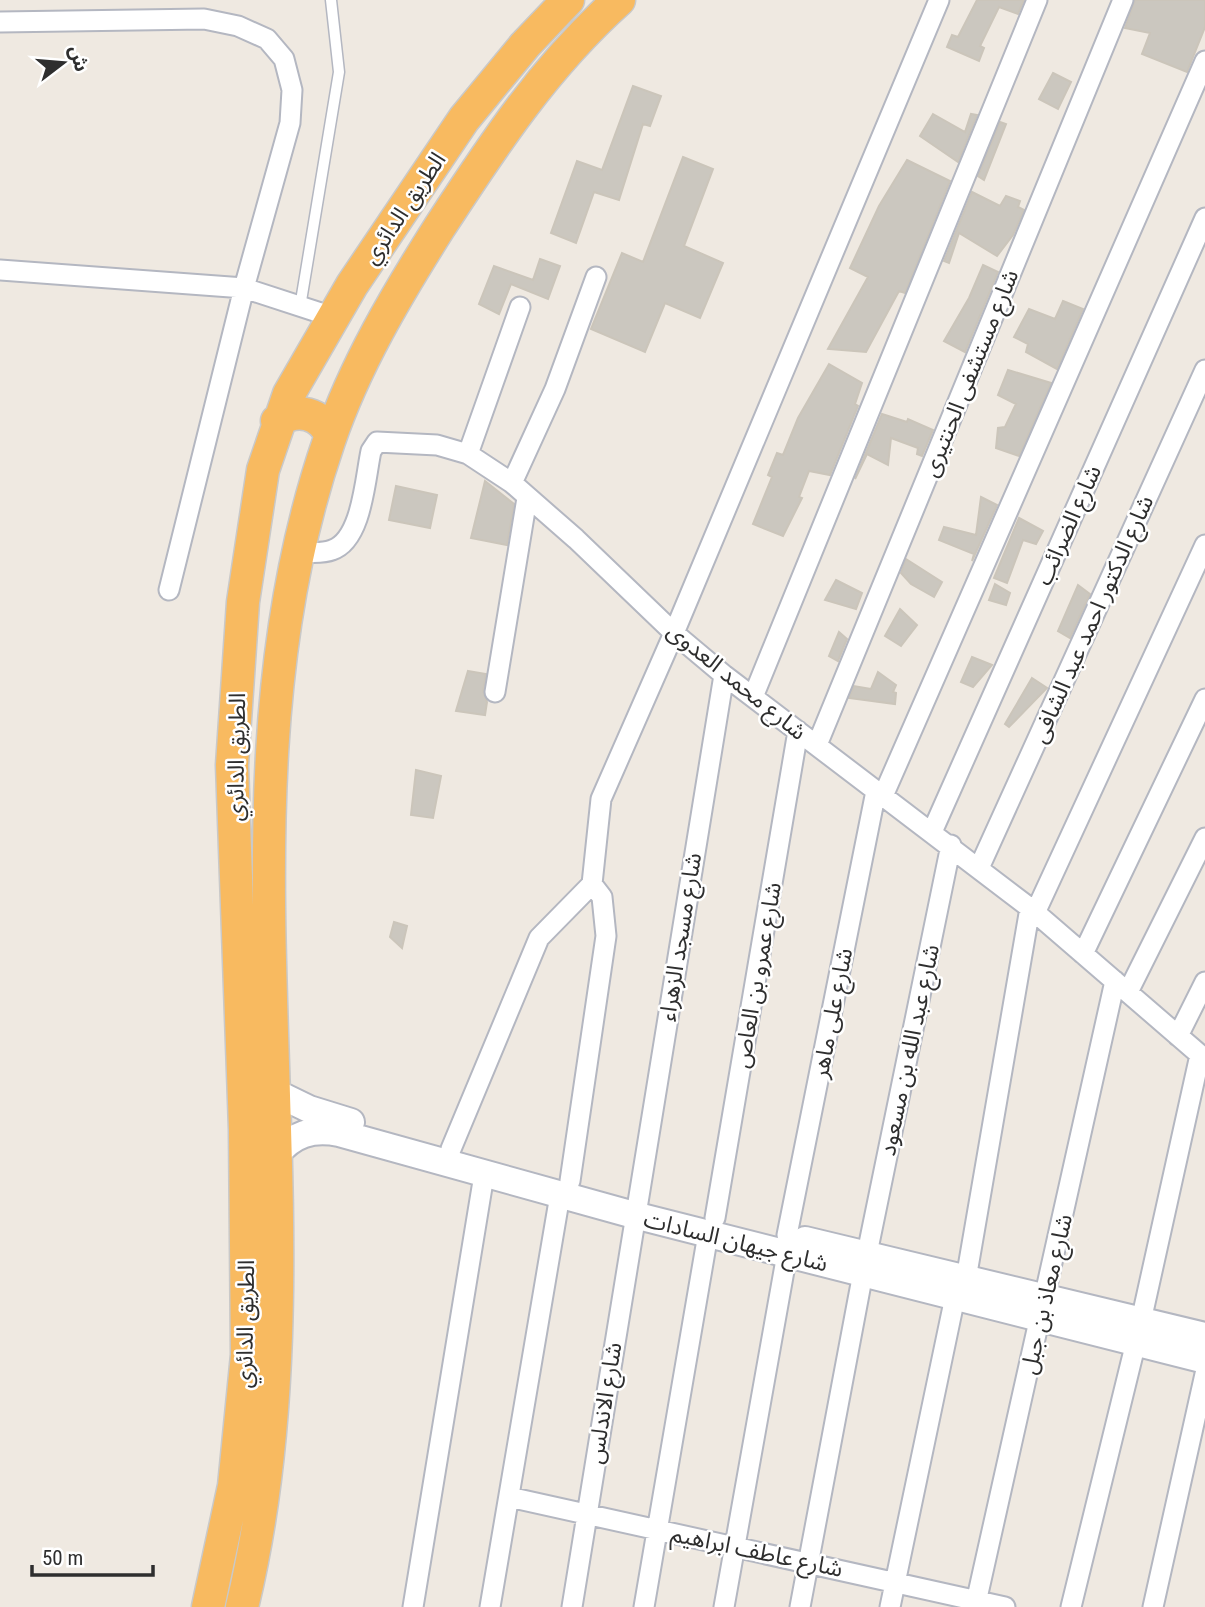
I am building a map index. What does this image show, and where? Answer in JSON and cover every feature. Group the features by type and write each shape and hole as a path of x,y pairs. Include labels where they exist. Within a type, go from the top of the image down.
{"highway":[{"name":"الطريق الدائري","path":"208,1607 234,1486 247,1355 245,1129 232,765 234,710 252,535 263,470 278,421 302,367 352,285 464,119 524,45 568,0"},
{"name":"الطريق الدائري","path":"242,1607 261,1520 273,1417 276,1155 269,880 271,748 279,659 299,552 331,435 392,302 503,129 528,95 584,32 619,0"},
{"path":"352,285 357,301 362,306 378,310 392,302"},
{"path":"278,421 294,413 303,413 320,420 331,435"}],"main road":[{"name":"شارع جيهان السادات","path":"274,1092 327,1116 451,1149 565,1188 1139,1332 1205,1360"},
{"name":"شارع جيهان السادات","path":"276,1155 297,1136 325,1130 484,1175 565,1188"},
{"name":"شارع جيهان السادات","path":"1139,1332 1205,1336"}],"street":[{"path":"451,1149 539,938 592,884 601,799 674,633 939,0"},
{"path":"753,697 1037,0"},
{"name":"شارع مستشفى الحنتيرى","path":"817,746 1124,0"},
{"path":"0,22 204,19 239,26 267,39 284,59 292,90 290,123 244,288 169,590"},
{"name":"شارع على ماهر","path":"724,1607 787,1244 880,793 1205,61"},
{"name":"شارع الضرائب","path":"932,832 1205,218"},
{"path":"0,270 244,288 333,317"},
{"path":"512,483 555,389 596,276"},
{"path":"468,454 520,307"},
{"name":"شارع الدكتور احمد عبد الشافى","path":"979,867 1205,370"},
{"name":"شارع محمد العدوى","path":"299,552 334,550 349,538 357,519 371,451 377,442 437,445 468,454 512,483 576,539 674,633 724,675 979,867 1203,1057"},
{"path":"495,692 527,498"},
{"path":"890,1607 960,1288 1032,910 1205,545"},
{"name":"شارع مسجد الزهراء","path":"635,1207 724,675"},
{"path":"1083,954 1205,699"},
{"name":"شارع عمرو بن العاص","path":"644,1607 798,731"},
{"name":"شارع معاذ بن جبل","path":"976,1604 1043,1308 1121,986 1205,838"},
{"name":"شارع عبد الله بن مسعود","path":"800,1607 864,1264 951,845"},
{"path":"490,1607 565,1188 606,936 601,897 592,884"},
{"path":"1178,1035 1205,982"},
{"path":"1071,1607 1203,1057"},
{"path":"413,1607 484,1175"},
{"name":"شارع الاندلس","path":"572,1607 635,1207"},
{"path":"1153,1607 1205,1374"},
{"name":"شارع عاطف ابراهيم","path":"509,1497 895,1580 976,1604 1004,1607"}],"lane":[{"path":"300,307 339,72 331,0"}],"building":[{"path":"977,0 1024,0 1018,14 999,7 980,46 984,48 979,61 947,47 952,35 958,37"},
{"path":"1135,0 1205,0 1205,27 1187,72 1142,54 1150,33 1125,28"},
{"path":"1053,73 1071,82 1058,109 1039,99"},
{"path":"633,86 661,96 650,126 643,124 619,200 594,192 576,243 551,233 577,161 602,170"},
{"path":"933,114 965,132 971,114 977,115 958,162 920,136"},
{"path":"1000,122 1006,124 984,180 978,176"},
{"path":"683,157 713,169 684,246 723,263 700,318 665,303 645,352 591,329 622,253 643,262"},
{"path":"907,160 950,181 905,293 899,291 866,352 828,349 868,277 850,268 879,206"},
{"path":"972,192 1000,206 1006,196 1020,201 1018,207 1024,210 1013,235 997,256 959,233 949,263 944,261"},
{"path":"540,259 560,266 548,299 511,284 499,314 479,304 494,266 533,280"},
{"path":"983,265 998,272 965,352 944,341 969,298"},
{"path":"1063,301 1083,309 1057,369 1026,352 1028,344 1014,337 1029,309 1055,319"},
{"path":"829,364 862,383 855,404 858,406 830,475 809,471 799,497 802,498 783,536 753,524 772,477 768,475 777,453 783,455 798,418"},
{"path":"1008,370 1051,383 1019,456 996,448 998,428 1005,427 1016,404 998,395"},
{"path":"882,414 907,422 908,419 933,430 922,456 917,454 918,448 891,438 888,465 867,454 855,479"},
{"path":"485,481 514,504 507,545 471,538"},
{"path":"396,486 437,495 430,528 389,520"},
{"path":"981,497 997,505 972,561 974,554 939,540 944,527 976,535"},
{"path":"1019,518 1043,531 1036,544 1023,540 1007,583 994,578"},
{"path":"906,559 942,582 934,597 911,584 901,573"},
{"path":"836,580 862,593 856,609 825,600"},
{"path":"995,584 1010,593 1006,605 989,600"},
{"path":"1078,585 1090,594 1070,638 1058,631"},
{"path":"900,609 917,625 901,646 885,636"},
{"path":"839,632 847,639 838,661 829,656"},
{"path":"972,657 992,665 973,687 961,682"},
{"path":"468,671 486,674 483,691 487,702 485,715 456,711"},
{"path":"878,672 896,685 893,692 896,693 895,704 849,698 854,686 871,689"},
{"path":"1032,678 1047,688 1009,727 1005,724"},
{"path":"416,770 441,776 433,818 411,815"},
{"path":"394,922 407,926 402,948 390,937"}]}
